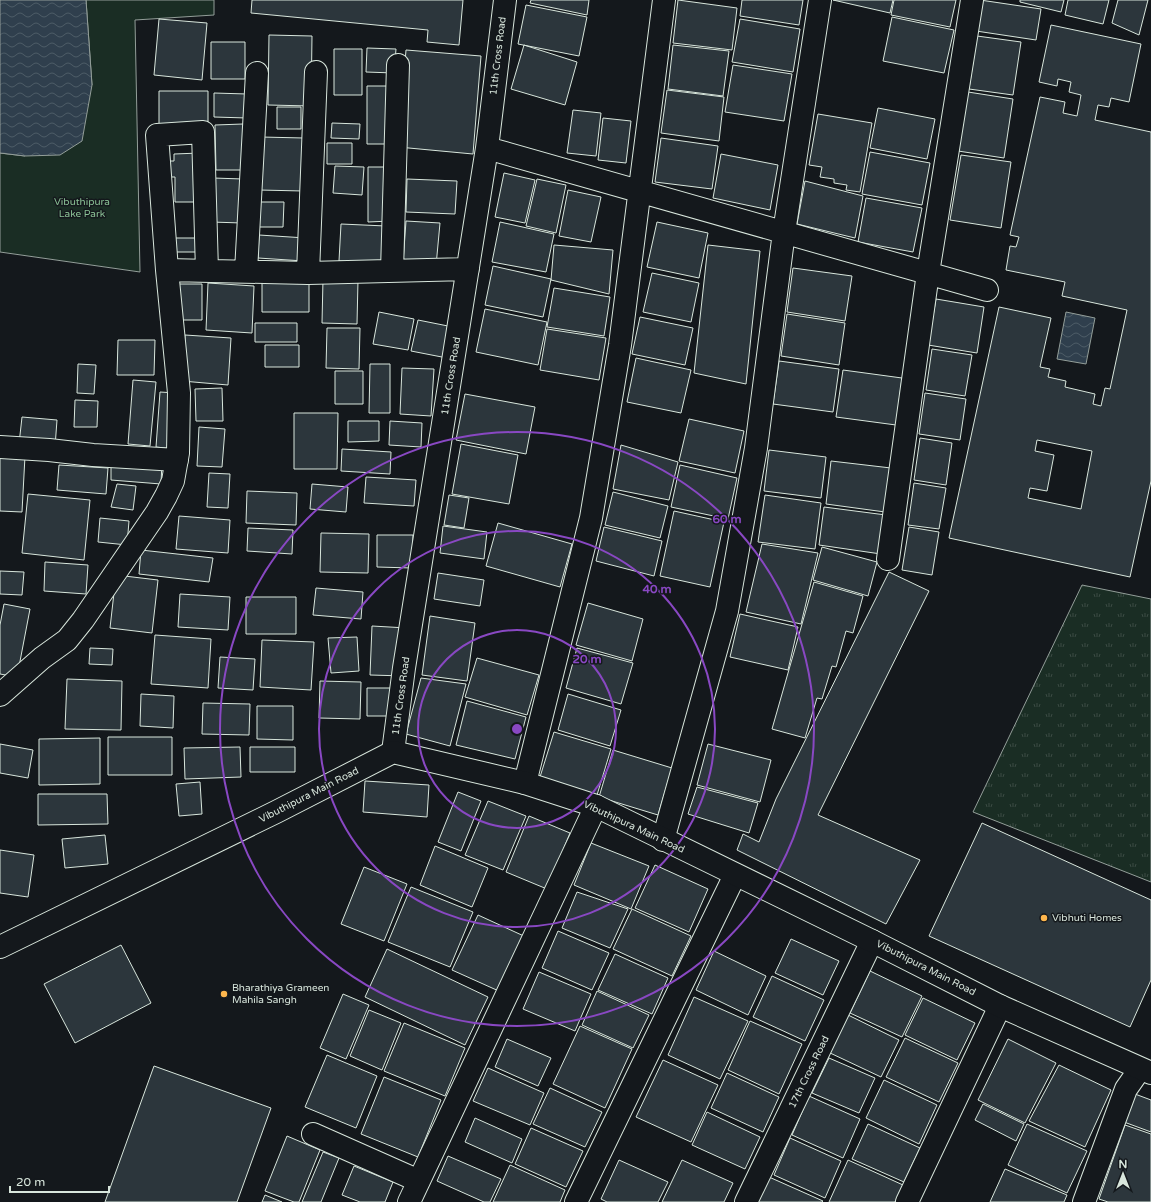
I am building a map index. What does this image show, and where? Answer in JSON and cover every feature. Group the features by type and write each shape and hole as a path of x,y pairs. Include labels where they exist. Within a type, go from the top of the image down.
{"street":[{"name":"11th Cross Road","path":"393,752 404,668 487,148 505,0"},
{"path":"525,784 591,518 620,345 664,0"},
{"path":"663,840 727,611 756,448 784,232 820,0"},
{"path":"888,559 928,273 972,0"},
{"path":"392,271 398,64"},
{"path":"308,273 316,72"},
{"path":"246,271 257,73"},
{"path":"3,690 42,658 67,640 83,620 166,496 173,481 177,460 179,393 167,270 157,135 203,132 207,271"},
{"path":"487,148 987,290"},
{"path":"167,270 308,273 468,269"},
{"path":"0,447 177,460"},
{"name":"Vibuthipura Main Road","path":"0,947 276,812 393,752 525,784 596,806 872,941 1000,1006 1146,1071"},
{"path":"409,1202 596,806"},
{"path":"576,1202 735,875"},
{"name":"17th Cross Road","path":"746,1202 872,941"},
{"path":"907,1202 1000,1006"},
{"path":"1084,1202 1126,1089 1146,1071"},
{"path":"313,1134 419,1181"}],"green space":[{"name":"Vibuthipura Lake Park","path":"86,0 214,0 214,15 135,20 140,272 0,252 0,153 25,156 92,85"},
{"path":"1082,585 1151,599 1151,882 973,812"}],"water":[{"path":"0,0 86,0 92,85 82,141 60,155 25,156 0,153"},
{"path":"1066,312 1095,318 1086,364 1057,359"}],"building":[{"path":"252,0 463,0 459,45 427,42 428,30 251,13"},
{"path":"531,0 589,0 587,15 530,3"},
{"path":"678,0 737,8 732,50 673,43"},
{"path":"742,0 803,0 799,25 740,16"},
{"path":"833,0 893,0 890,13"},
{"path":"894,0 956,0 950,27 891,15"},
{"path":"980,0 1041,9 1036,40 976,31"},
{"path":"1020,0 1064,0 1061,12 1020,2"},
{"path":"1068,0 1109,0 1103,24 1065,15"},
{"path":"1118,0 1148,0 1139,35 1112,23"},
{"path":"526,5 587,17 579,56 518,44"},
{"path":"892,17 954,30 944,73 883,61"},
{"path":"159,19 207,23 202,80 154,75"},
{"path":"740,19 800,29 793,72 732,62"},
{"path":"1051,25 1141,44 1129,102 1111,98 1109,107 1098,105 1095,120 1151,132 1151,481 1130,577 949,538 999,307 1051,318 1040,367 1050,369 1048,377 1066,381 1065,387 1095,394 1093,404 1101,406 1105,388 1110,389 1127,310 1062,296 1065,282 1006,270 1010,246 1016,247 1019,237 1010,235 1040,97 1065,102 1063,113 1077,116 1081,95 1069,92 1071,82 1058,79 1057,86 1039,82","holes":["1037,440 1092,451 1081,509 1028,498 1030,488 1047,491 1054,455 1035,451"]},
{"path":"269,35 312,36 311,106 268,105"},
{"path":"977,36 1021,42 1013,95 969,89"},
{"path":"211,42 245,42 245,79 211,79"},
{"path":"524,45 577,62 565,105 511,89"},
{"path":"673,45 729,51 723,96 668,89"},
{"path":"367,48 396,49 394,73 366,72"},
{"path":"334,49 362,49 362,95 334,95"},
{"path":"406,50 481,56 473,154 398,147"},
{"path":"733,65 792,74 784,121 725,112"},
{"path":"367,86 391,86 391,144 367,144"},
{"path":"667,90 724,97 719,141 661,133"},
{"path":"159,91 208,91 208,125 159,125"},
{"path":"968,92 1013,99 1004,158 958,151"},
{"path":"214,93 247,94 247,118 214,117"},
{"path":"277,107 301,107 301,129 277,129"},
{"path":"878,108 935,119 927,159 870,148"},
{"path":"573,110 601,113 596,156 567,153"},
{"path":"818,114 872,123 860,192 846,190 847,185 834,183 834,179 820,177 822,167 809,165"},
{"path":"603,118 631,121 626,163 598,160"},
{"path":"332,123 360,124 359,139 331,138"},
{"path":"243,124 243,170 216,170 215,125"},
{"path":"261,137 304,138 303,191 259,190"},
{"path":"661,138 718,146 712,189 655,182"},
{"path":"327,143 352,143 352,164 327,164"},
{"path":"870,152 930,163 922,205 862,194"},
{"path":"200,153 201,202 175,202 175,177 164,177 164,161 174,161 174,154"},
{"path":"721,154 778,165 770,210 713,198"},
{"path":"961,155 1011,162 1001,228 950,220"},
{"path":"335,166 364,167 362,195 333,193"},
{"path":"368,167 390,167 391,221 368,222"},
{"path":"504,173 535,180 525,223 495,217"},
{"path":"213,178 243,179 242,223 211,222"},
{"path":"407,179 457,181 455,214 406,212"},
{"path":"537,179 566,185 556,233 526,226"},
{"path":"805,181 863,196 855,238 797,224"},
{"path":"568,190 601,197 591,242 559,236"},
{"path":"866,198 922,208 913,252 858,242"},
{"path":"260,202 284,202 283,227 259,227"},
{"path":"406,221 440,223 436,266 403,263"},
{"path":"500,222 554,234 546,272 492,262"},
{"path":"657,222 708,233 699,278 647,267"},
{"path":"341,224 386,226 384,263 339,261"},
{"path":"259,235 306,238 304,261 258,258"},
{"path":"169,238 203,238 203,252 169,252"},
{"path":"554,245 613,250 609,294 551,280"},
{"path":"708,245 760,251 746,384 694,373"},
{"path":"493,266 551,279 543,317 485,305"},
{"path":"793,268 852,276 845,321 787,312"},
{"path":"652,273 699,283 691,322 643,312"},
{"path":"262,278 309,278 309,312 262,312"},
{"path":"323,279 358,280 357,324 322,323"},
{"path":"208,283 254,286 252,333 206,330"},
{"path":"179,284 202,284 202,320 179,320"},
{"path":"554,288 610,297 604,336 547,327"},
{"path":"936,299 984,307 977,353 928,345"},
{"path":"485,309 547,322 538,365 476,352"},
{"path":"379,312 414,319 408,350 373,344"},
{"path":"787,314 845,323 839,365 781,356"},
{"path":"640,317 693,328 685,365 632,354"},
{"path":"418,320 453,327 447,358 411,351"},
{"path":"255,323 297,323 297,342 255,342"},
{"path":"327,328 360,328 359,369 326,368"},
{"path":"547,329 606,338 599,380 540,370"},
{"path":"185,335 231,338 228,385 182,381"},
{"path":"118,340 155,340 154,375 117,375"},
{"path":"265,345 299,345 299,367 265,367"},
{"path":"932,349 972,355 965,396 926,390"},
{"path":"636,358 691,370 681,413 627,402"},
{"path":"779,361 839,369 833,412 773,404"},
{"path":"78,364 96,365 94,394 77,393"},
{"path":"370,364 390,364 390,413 369,413"},
{"path":"402,368 434,369 431,416 400,414"},
{"path":"843,370 902,378 896,425 836,417"},
{"path":"335,371 363,371 363,404 335,404"},
{"path":"133,380 156,382 150,446 128,444"},
{"path":"222,388 223,421 196,421 195,389"},
{"path":"160,392 176,393 173,449 156,447"},
{"path":"925,393 966,399 960,440 919,434"},
{"path":"465,394 535,407 526,454 456,440"},
{"path":"75,400 98,401 97,427 74,427"},
{"path":"294,413 338,413 337,469 294,469"},
{"path":"22,417 57,420 55,447 19,444"},
{"path":"689,419 744,431 735,473 679,461"},
{"path":"348,421 379,421 379,441 348,442"},
{"path":"390,421 422,423 421,447 389,445"},
{"path":"199,427 225,429 222,467 197,466"},
{"path":"920,438 952,443 946,485 914,480"},
{"path":"461,444 518,455 509,504 452,494"},
{"path":"621,445 678,462 669,500 613,489"},
{"path":"342,449 391,452 390,474 341,471"},
{"path":"769,450 826,457 821,498 764,491"},
{"path":"0,454 25,456 22,512 0,511"},
{"path":"831,461 891,468 885,512 826,504"},
{"path":"111,462 162,462 161,484 111,480"},
{"path":"59,465 108,468 106,494 57,490"},
{"path":"680,465 737,478 728,519 671,507"},
{"path":"209,473 230,474 228,508 207,507"},
{"path":"366,477 416,480 414,506 364,503"},
{"path":"914,483 946,488 939,529 908,525"},
{"path":"117,484 136,486 133,510 111,507"},
{"path":"312,484 348,487 346,512 310,509"},
{"path":"247,491 297,493 296,525 246,523"},
{"path":"613,492 668,506 660,538 605,525"},
{"path":"28,494 90,500 84,560 22,553"},
{"path":"449,495 469,498 464,528 444,525"},
{"path":"765,495 821,503 815,549 758,542"},
{"path":"824,507 886,515 881,554 819,545"},
{"path":"674,511 724,522 710,587 660,576"},
{"path":"179,516 230,520 228,553 176,549"},
{"path":"100,518 129,521 127,545 98,542"},
{"path":"498,523 572,544 560,587 486,566"},
{"path":"443,526 487,532 484,559 440,553"},
{"path":"604,527 662,541 654,576 596,561"},
{"path":"909,527 939,532 932,575 902,570"},
{"path":"248,528 293,530 292,554 247,551"},
{"path":"321,533 369,534 368,573 320,572"},
{"path":"377,535 413,535 412,568 377,567"},
{"path":"762,544 818,553 801,624 746,612"},
{"path":"822,547 877,562 868,596 813,580"},
{"path":"141,550 213,558 209,582 139,574"},
{"path":"45,562 88,565 86,594 44,591"},
{"path":"0,571 24,572 22,595 0,594"},
{"path":"889,572 929,591 818,815 920,860 886,924 737,850 743,834 759,842 776,799"},
{"path":"438,573 484,580 480,606 434,599"},
{"path":"116,575 158,580 152,633 110,628"},
{"path":"814,582 863,596 853,633 846,631 836,667 832,666 822,699 817,698 805,738 772,729"},
{"path":"316,588 363,592 361,619 313,615"},
{"path":"180,594 230,597 228,630 178,627"},
{"path":"246,597 296,597 296,634 246,634"},
{"path":"588,603 643,619 632,661 576,645"},
{"path":"4,604 30,609 17,677 0,674 0,625"},
{"path":"740,614 798,627 788,670 730,657"},
{"path":"430,616 475,623 467,681 422,675"},
{"path":"372,626 407,628 405,676 370,675"},
{"path":"155,635 211,639 208,688 151,684"},
{"path":"357,637 359,671 331,673 328,638"},
{"path":"262,640 314,642 311,690 260,687"},
{"path":"90,648 113,649 112,665 89,664"},
{"path":"577,648 633,663 621,704 566,688"},
{"path":"220,657 255,659 253,690 218,688"},
{"path":"477,658 539,675 527,715 465,697"},
{"path":"421,678 466,684 450,746 406,734"},
{"path":"67,679 122,681 121,730 65,729"},
{"path":"320,681 361,682 360,719 319,718"},
{"path":"367,688 403,688 403,716 367,716"},
{"path":"141,694 174,696 173,728 140,726"},
{"path":"568,694 621,710 610,746 558,730"},
{"path":"467,701 526,717 515,759 456,745"},
{"path":"203,703 250,704 249,735 202,734"},
{"path":"257,706 293,706 293,740 257,739"},
{"path":"554,732 611,749 597,795 540,777"},
{"path":"108,737 172,737 172,775 108,775"},
{"path":"100,738 100,784 39,785 39,739"},
{"path":"0,744 33,750 28,778 0,773"},
{"path":"708,744 771,760 760,802 697,785"},
{"path":"240,747 241,777 185,779 184,748"},
{"path":"250,747 295,747 295,772 250,772"},
{"path":"613,750 672,768 658,815 599,797"},
{"path":"365,781 429,785 427,817 363,812"},
{"path":"200,782 202,814 179,816 176,784"},
{"path":"697,787 758,803 749,833 688,814"},
{"path":"458,792 481,801 461,851 438,842"},
{"path":"38,794 107,794 108,824 38,825"},
{"path":"488,801 526,816 503,870 465,855"},
{"path":"529,816 570,833 547,889 506,872"},
{"name":"Vibhuti Homes","path":"982,823 1151,900 1151,980 1130,1027 929,936"},
{"path":"105,835 108,864 65,868 62,839"},
{"path":"591,843 649,866 631,909 574,885"},
{"path":"435,846 488,868 472,907 420,885"},
{"path":"0,850 34,855 28,897 0,893"},
{"path":"655,865 708,889 689,932 635,908"},
{"path":"364,867 407,884 384,941 341,924"},
{"path":"411,887 473,912 450,967 388,942"},
{"path":"577,892 628,909 610,948 562,928"},
{"path":"632,909 691,936 672,976 613,949"},
{"path":"478,915 526,937 501,992 452,970"},
{"path":"558,931 609,953 592,990 542,968"},
{"path":"791,939 839,961 823,995 775,973"},
{"path":"121,945 151,1003 75,1043 44,984"},
{"path":"387,949 488,997 465,1045 365,997"},
{"path":"714,951 766,976 748,1015 696,990"},
{"path":"615,954 668,978 652,1014 598,990"},
{"path":"870,971 922,996 902,1037 850,1013"},
{"path":"539,972 591,994 575,1031 523,1009"},
{"path":"772,976 824,1000 805,1041 753,1017"},
{"path":"597,991 649,1015 633,1048 582,1025"},
{"path":"343,994 369,1005 346,1059 320,1048"},
{"path":"694,997 748,1021 720,1079 668,1055"},
{"path":"923,998 975,1023 957,1060 905,1035"},
{"path":"369,1010 401,1023 382,1070 350,1056"},
{"path":"846,1014 899,1040 881,1077 828,1052"},
{"path":"750,1021 802,1044 779,1094 728,1070"},
{"path":"404,1023 465,1048 445,1096 384,1071"},
{"path":"580,1026 632,1049 605,1108 553,1084"},
{"path":"905,1038 958,1063 939,1102 886,1077"},
{"path":"507,1039 551,1058 538,1086 495,1067"},
{"path":"1008,1039 1056,1063 1025,1123 978,1100"},
{"path":"327,1055 377,1076 356,1128 305,1107"},
{"path":"829,1058 875,1078 859,1113 812,1093"},
{"path":"663,1060 718,1085 691,1142 636,1117"},
{"path":"1059,1065 1111,1090 1085,1147 1029,1121"},
{"path":"154,1066 271,1108 237,1202 105,1202"},
{"path":"488,1068 544,1093 530,1125 473,1101"},
{"path":"727,1073 779,1097 763,1132 711,1108"},
{"path":"384,1077 441,1100 418,1157 361,1134"},
{"path":"884,1080 937,1105 919,1144 866,1118"},
{"path":"550,1088 602,1112 585,1147 533,1124"},
{"path":"1135,1094 1151,1100 1151,1132 1124,1122"},
{"path":"809,1096 860,1119 843,1158 792,1135"},
{"path":"983,1104 1024,1124 1016,1141 975,1120"},
{"path":"707,1112 760,1137 745,1169 692,1145"},
{"path":"475,1118 522,1139 512,1163 465,1142"},
{"path":"868,1124 920,1148 904,1182 852,1159"},
{"path":"1027,1124 1087,1151 1067,1193 1008,1165"},
{"path":"1125,1125 1151,1134 1151,1202 1108,1202 1099,1199"},
{"path":"531,1128 583,1151 566,1187 515,1164"},
{"path":"287,1136 320,1150 299,1202 294,1202 265,1191"},
{"path":"790,1138 841,1161 825,1198 774,1175"},
{"path":"323,1152 339,1158 321,1202 302,1202"},
{"path":"448,1156 501,1179 490,1202 484,1202 437,1181"},
{"path":"619,1160 668,1182 658,1202 607,1202 601,1199"},
{"path":"682,1160 733,1183 724,1202 662,1202"},
{"path":"848,1160 903,1185 895,1202 829,1202"},
{"path":"510,1165 565,1190 560,1202 493,1202"},
{"path":"354,1166 393,1182 385,1202 360,1202 342,1195"},
{"path":"1005,1169 1067,1195 1064,1202 990,1202"},
{"path":"769,1177 823,1201 758,1202"},
{"path":"265,1195 282,1202 262,1202"}],"place":[{"name":"Vibhuti Homes","path":"1044,918"},
{"name":"Bharathiya Grameen Mahila Sangh","path":"224,994"}]}
